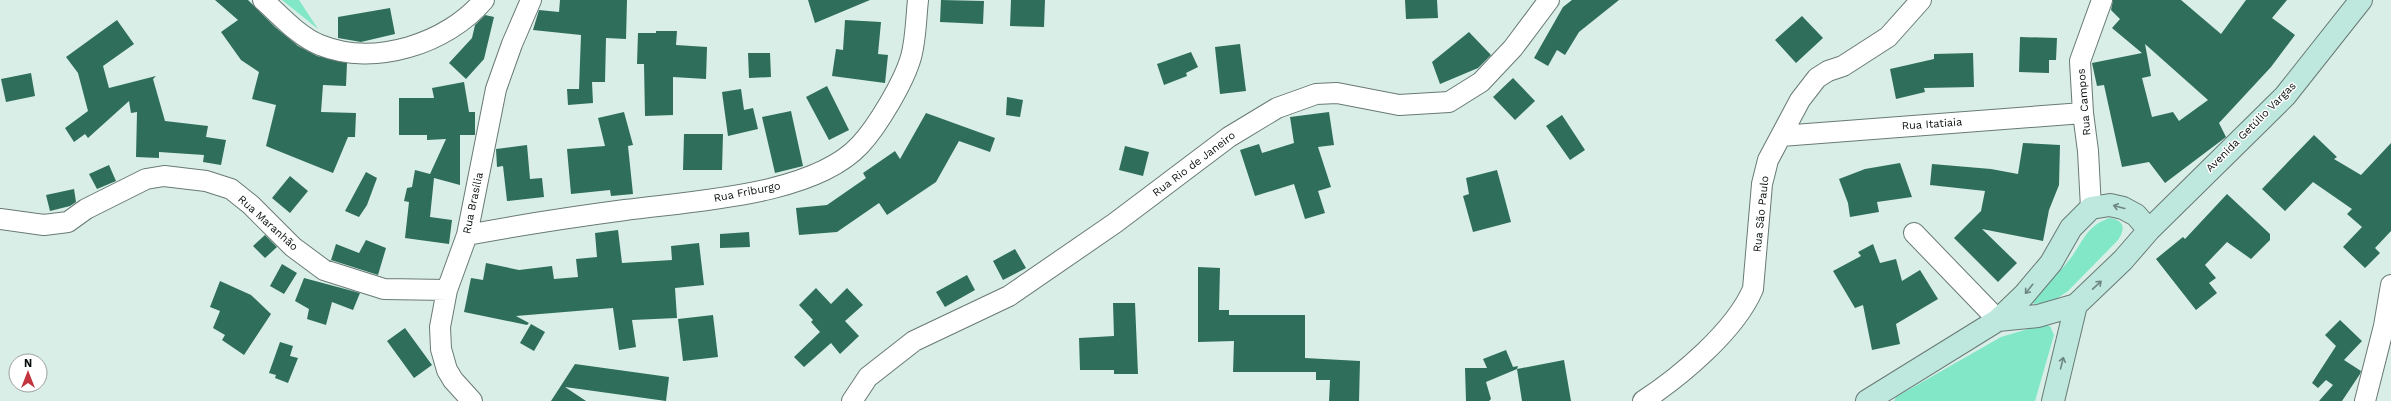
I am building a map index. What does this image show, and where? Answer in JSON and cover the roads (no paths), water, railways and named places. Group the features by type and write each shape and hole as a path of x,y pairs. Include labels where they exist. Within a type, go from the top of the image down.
{"street":[{"path":"263,0 296,31 320,45 348,54 387,53 432,39 476,9 484,0"},
{"name":"Rua Brasília","path":"472,401 453,380 443,360 440,327 447,290 467,235 496,89 512,44 531,0"},
{"name":"Rua Friburgo","path":"467,235 527,224 739,195 794,182 831,166 860,146 894,95 911,56 918,0"},
{"name":"Rua Rio de Janeiro","path":"852,401 868,377 914,341 1009,296 1115,223 1229,137 1278,108 1316,94 1337,93 1399,105 1449,102 1481,82 1513,48 1549,0"},
{"name":"Rua São Paulo","path":"1643,401 1666,385 1731,325 1748,300 1753,289 1762,184 1768,160 1800,100 1817,78 1828,71 1843,66 1888,37 1921,0"},
{"name":"Rua Campos","path":"2091,208 2088,151 2083,113 2080,61 2102,0"},
{"name":"Avenida Getúlio Vargas","path":"1998,320 2038,316 2076,305 2123,260 2149,230 2285,96 2361,0"},
{"name":"Rua Itatiaia","path":"1781,136 2083,113"},
{"name":"Rua Maranhão","path":"0,219 44,225 68,222 86,209 146,179 164,176 206,181 231,189 251,205 293,247 324,270 384,290 447,290"},
{"path":"2091,208 2110,205 2123,208 2136,215 2149,230"},
{"name":"Avenida Getúlio Vargas","path":"1867,401 1998,320 2024,295 2051,263 2071,228 2091,208"},
{"path":"1914,233 1998,320"},
{"path":"2365,401 2384,326 2391,285"},
{"path":"2053,401 2076,305"}]}
